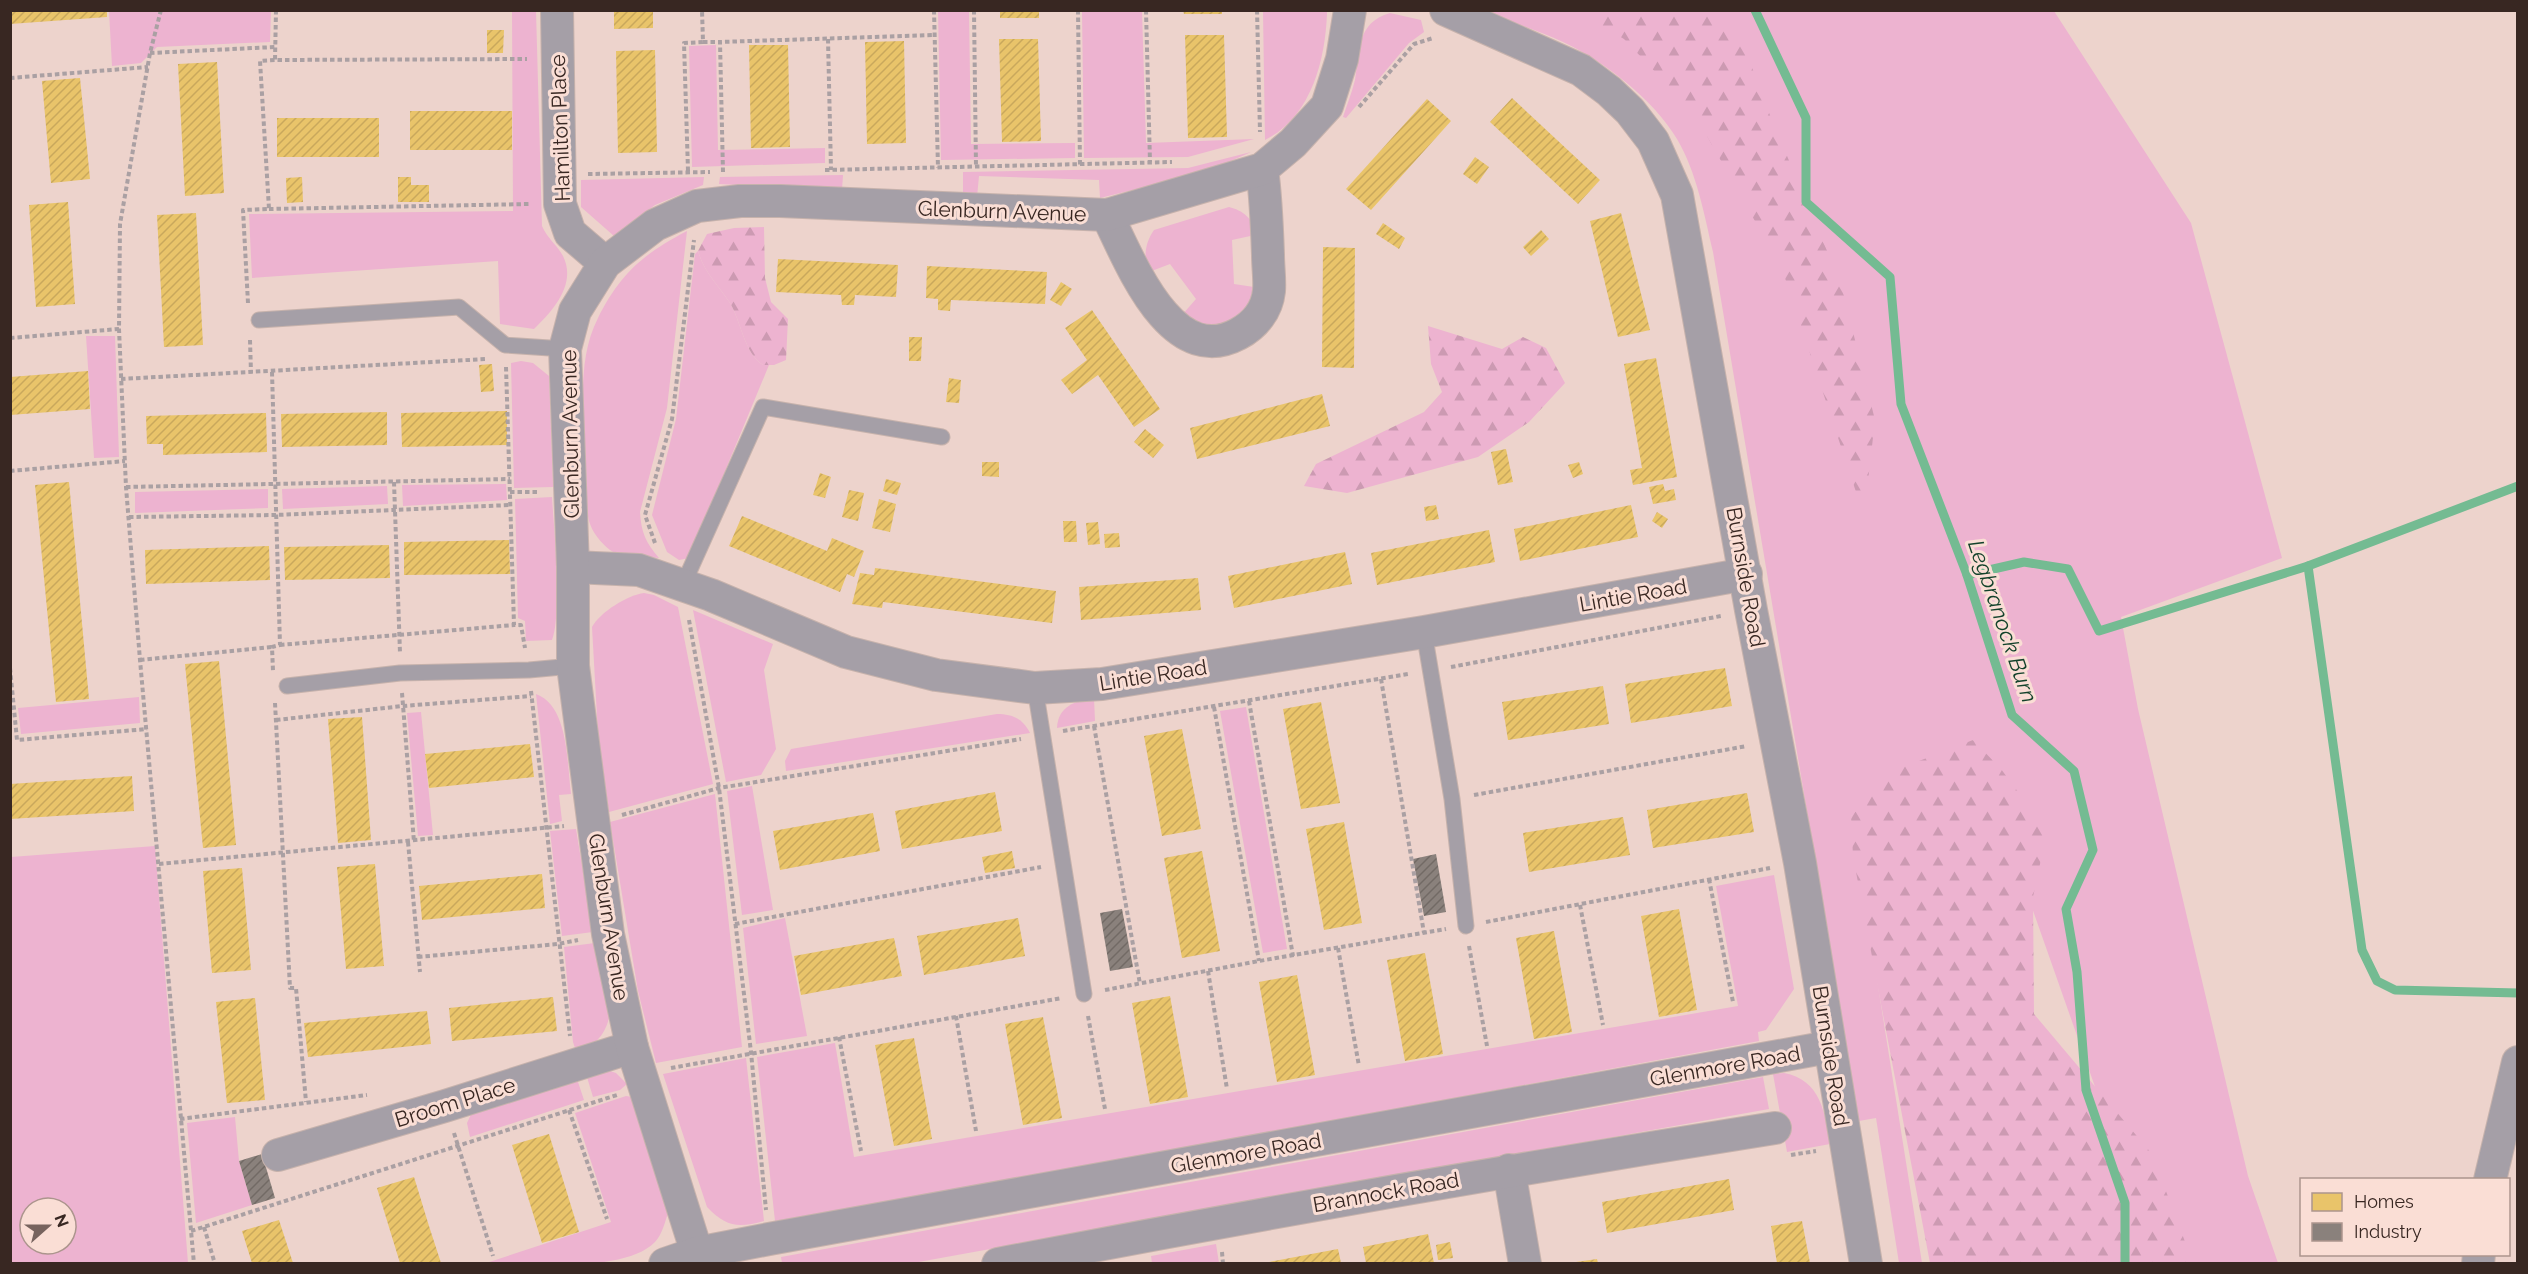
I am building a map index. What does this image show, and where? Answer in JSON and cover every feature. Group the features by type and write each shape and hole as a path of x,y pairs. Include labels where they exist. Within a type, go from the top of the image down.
{"street":[{"name":"Hamilton Place","path":"556,10 560,189 570,233 605,263"},
{"name":"Glenburn Avenue","path":"697,1253 637,1060 608,934 593,823 573,666 573,567 565,349 575,311 605,263 655,225 697,206 740,201 770,201 1107,215 1262,169 1293,143 1327,106 1342,59 1350,10"},
{"name":"Burnside Road","path":"1446,10 1581,70 1630,111 1653,141 1677,195 1751,610 1800,863 1866,1263"},
{"path":"1107,215 1137,277 1174,327 1190,338 1209,342 1231,338 1248,328 1262,313 1269,292 1266,196 1262,169"},
{"name":"Lintie Road","path":"573,567 639,570 682,585 846,652 936,675 1035,688 1102,684 1424,632 1746,574"},
{"name":"Glenmore Road","path":"664,1263 697,1253 769,1239 1829,1047"},
{"name":"Broom Place","path":"278,1155 576,1065 637,1060"},
{"path":"2490,1178 2517,1062"},
{"name":"Brannock Road","path":"998,1263 1218,1221 1509,1170 1775,1128"},
{"path":"1509,1170 1525,1263"}],"lane":[{"path":"252,320 459,307 505,351 565,349"},
{"path":"682,585 763,407 942,437"},
{"path":"1424,632 1452,799 1466,926"},
{"path":"287,686 400,674 529,670 573,666"},
{"path":"1035,688 1084,994"}],"path":[{"path":"161,10 150,53 120,224 119,329 126,487 194,1263"},
{"path":"274,60 276,10"},
{"path":"702,10 704,42"},
{"path":"934,10 939,168"},
{"path":"974,10 976,167"},
{"path":"1078,10 1080,165"},
{"path":"1146,10 1150,162"},
{"path":"1257,10 1262,169"},
{"path":"1355,113 1414,44 1476,24"},
{"path":"688,171 684,43 934,35"},
{"path":"828,39 831,170"},
{"path":"720,42 723,172"},
{"path":"150,53 275,47"},
{"path":"269,209 260,61 558,59"},
{"path":"10,78 148,67"},
{"path":"819,170 1178,162"},
{"path":"251,373 252,320 243,210 560,189 688,171 735,171"},
{"path":"657,547 651,538 645,515 672,419 697,206 712,185 713,172"},
{"path":"10,338 119,329"},
{"path":"121,380 272,372 505,351 514,625"},
{"path":"272,372 280,645"},
{"path":"10,471 125,461"},
{"path":"126,487 510,479"},
{"path":"129,517 276,515 510,505"},
{"path":"682,585 719,788 751,1052 769,1239"},
{"path":"159,864 593,823 719,788 1430,671 1751,610"},
{"path":"140,660 280,645 521,625 529,670 558,944 576,1065"},
{"path":"272,647 273,677"},
{"path":"10,668 17,740 147,729"},
{"path":"1381,679 1424,933"},
{"path":"276,720 403,706 531,696"},
{"path":"274,698 291,988 296,988 306,1102"},
{"path":"1249,700 1293,956"},
{"path":"1214,707 1259,961"},
{"path":"1094,726 1140,984"},
{"path":"1452,799 1777,740"},
{"path":"408,842 420,972"},
{"path":"735,924 1063,863"},
{"path":"191,1231 626,1093 637,1060 751,1052 1466,926 1800,863"},
{"path":"1709,879 1733,1002"},
{"path":"1580,904 1603,1024"},
{"path":"1466,926 1487,1046"},
{"path":"418,957 558,944"},
{"path":"1338,948 1359,1066"},
{"path":"1208,970 1227,1089"},
{"path":"1084,994 1105,1109"},
{"path":"956,1017 976,1131"},
{"path":"839,1037 861,1151"},
{"path":"180,1119 372,1094"},
{"path":"445,1106 493,1256"},
{"path":"569,1110 606,1219"},
{"path":"204,1227 215,1263"}],"green space":[{"path":"109,11 271,11 270,42 157,47 141,63 112,66"},
{"path":"512,11 536,11 542,226 563,256 567,266 565,287 561,296 541,322 534,329 500,324 498,261 252,278 249,214 513,211"},
{"path":"938,11 969,11 971,144 1075,143 1075,158 941,160"},
{"path":"1082,11 1142,11 1146,143 1254,139 1188,157 1084,158"},
{"path":"1263,11 1327,11 1323,50 1312,86 1294,117 1281,130 1265,140"},
{"path":"1481,11 2054,11 2191,223 2282,558 2121,617 2138,709 2248,1176 2278,1263 2157,1263 1973,740 1851,816 1922,1263 1899,1263 1876,1118 1859,1121 1713,252 1695,180 1684,152 1667,124 1627,83 1595,60 1563,42"},
{"path":"1576,11 1701,11 1742,41 1771,118 1841,284 1875,420 1864,516 1782,269 1694,113 1624,39"},
{"path":"1390,13 1421,20 1424,32 1409,43 1346,118 1343,117 1355,80 1359,49 1365,31 1379,18"},
{"path":"716,45 718,150 825,148 825,163 692,167 689,46"},
{"path":"1251,152 1206,172 1100,198 1099,180 979,176 977,197 963,195 963,172 1188,168"},
{"path":"843,175 842,190 719,184 720,177"},
{"path":"704,177 703,185 655,205 614,236 581,207 581,180"},
{"path":"1229,207 1247,216 1253,224 1255,235 1232,240 1234,284 1254,287 1247,305 1237,318 1222,326 1203,326 1182,315 1196,299 1170,264 1149,272 1146,261 1147,245 1154,230"},
{"path":"764,227 765,278 771,302 788,319 786,360 774,365 763,365 751,353 734,310 708,272 698,251 707,234 734,228"},
{"path":"687,231 667,408 640,512 645,537 659,558 627,556 615,553 600,541 589,521 583,410 586,353 598,318 624,277 645,257"},
{"path":"698,251 708,272 734,310 751,353 763,365 769,365 689,558 679,560 667,552 652,515 676,419 695,254"},
{"path":"1428,326 1502,349 1523,337 1546,348 1565,383 1529,422 1478,457 1347,493 1304,486 1316,464 1424,412 1442,392 1431,364"},
{"path":"86,336 115,336 119,457 94,458"},
{"path":"521,361 533,363 549,376 553,487 514,488 511,363"},
{"path":"506,484 507,500 403,506 402,485"},
{"path":"387,486 388,504 283,509 282,489"},
{"path":"268,489 268,508 135,513 135,492"},
{"path":"552,497 556,571 555,628 552,640 526,641 525,621 518,618 515,499"},
{"path":"644,593 654,595 678,607 713,784 609,812 598,734 592,627 615,605"},
{"path":"693,610 773,644 764,670 776,749 761,775 726,782"},
{"path":"536,694 555,710 561,723 567,752 571,794 559,795 562,821 550,824"},
{"path":"139,697 140,723 21,734 18,708"},
{"path":"1094,698 1095,721 1057,728 1064,710 1074,703"},
{"path":"1246,707 1287,949 1263,953 1220,711"},
{"path":"421,712 433,835 418,836 407,713"},
{"path":"997,714 1017,718 1030,733 786,771 785,761 791,749"},
{"path":"1973,740 2001,769 2047,831 2033,897 2034,1014 2152,1154 2193,1263 1930,1263 1853,856 1851,816 1901,768"},
{"path":"752,786 773,910 742,915 727,791"},
{"path":"715,794 742,1047 656,1063 638,991 610,822"},
{"path":"576,829 593,932 562,936 550,831"},
{"path":"155,846 188,1263 11,1263 11,857"},
{"path":"1774,875 1794,989 1766,1030 1758,1032 1759,1041 1145,1156 775,1221 757,1057 835,1043 854,1157 1738,1006 1716,886"},
{"path":"785,918 807,1036 756,1044 743,928"},
{"path":"595,943 609,1018 598,1039 576,1051 573,1042 564,947"},
{"path":"746,1058 764,1221 740,1225 720,1219 707,1207 663,1074"},
{"path":"607,1070 616,1073 627,1084 620,1090 593,1097 586,1074"},
{"path":"1784,1073 1796,1077 1813,1090 1823,1110 1830,1144 1787,1152 1773,1074"},
{"path":"576,1076 584,1100 470,1137 467,1123 472,1112"},
{"path":"1763,1077 1769,1109 913,1263 782,1263 781,1257"},
{"path":"626,1096 632,1097 668,1213 655,1242 640,1252 621,1259 598,1263 483,1264 611,1222 575,1113"},
{"path":"235,1117 239,1161 252,1205 196,1223 187,1123"},
{"path":"1216,1244 1219,1263 1152,1263 1151,1256"}],"building: Homes":[{"path":"10,10 107,10 107,17 10,24"},
{"path":"614,10 653,10 653,28 614,29"},
{"path":"1000,10 1039,10 1039,18 1000,18"},
{"path":"1183,10 1222,10 1222,14 1184,14"},
{"path":"487,30 504,30 503,53 487,53"},
{"path":"1185,35 1224,35 1227,137 1188,138"},
{"path":"999,39 1038,39 1041,141 1002,142"},
{"path":"904,41 906,143 867,144 865,42"},
{"path":"749,45 788,45 790,147 751,148"},
{"path":"655,50 657,152 618,153 616,51"},
{"path":"217,62 224,193 185,196 178,64"},
{"path":"80,78 90,179 51,183 42,81"},
{"path":"1512,98 1600,180 1578,204 1490,122"},
{"path":"1427,99 1451,121 1371,210 1346,189"},
{"path":"410,111 512,111 512,150 410,150"},
{"path":"277,118 379,118 379,157 277,157"},
{"path":"1475,157 1489,167 1477,184 1463,174"},
{"path":"302,177 303,202 287,203 286,178"},
{"path":"398,177 411,177 411,185 429,185 429,202 398,202"},
{"path":"68,202 75,304 36,307 29,205"},
{"path":"196,213 203,345 164,347 157,215"},
{"path":"1621,213 1650,330 1618,337 1590,221"},
{"path":"1383,223 1405,238 1399,249 1376,234"},
{"path":"1541,230 1549,239 1531,256 1523,247"},
{"path":"1323,247 1355,248 1354,368 1322,367"},
{"path":"778,259 898,265 896,297 855,295 854,305 842,305 841,295 776,292"},
{"path":"927,266 1047,272 1045,304 951,300 950,311 938,310 938,299 926,298"},
{"path":"1061,282 1072,289 1061,306 1050,300"},
{"path":"1092,310 1160,409 1134,427 1098,375 1072,394 1061,380 1087,360 1065,328"},
{"path":"909,337 922,337 921,361 909,361"},
{"path":"1656,358 1677,477 1633,485 1630,470 1642,468 1624,364"},
{"path":"492,364 494,391 481,392 479,365"},
{"path":"88,371 90,409 10,415 10,377"},
{"path":"949,378 961,380 959,403 946,402"},
{"path":"1322,394 1330,426 1197,459 1190,428"},
{"path":"507,411 507,445 402,447 401,413"},
{"path":"387,412 387,445 282,447 281,414"},
{"path":"266,413 267,452 163,455 163,444 147,444 146,416"},
{"path":"1145,429 1164,445 1153,458 1134,442"},
{"path":"1506,449 1513,482 1498,485 1491,452"},
{"path":"982,462 999,462 999,477 982,476"},
{"path":"1579,462 1583,474 1573,478 1568,465"},
{"path":"820,473 831,477 825,498 813,495"},
{"path":"886,479 901,483 897,495 883,491"},
{"path":"69,482 89,699 56,702 35,485"},
{"path":"1663,484 1665,491 1674,489 1676,500 1653,504 1649,487"},
{"path":"849,490 864,493 858,521 842,517"},
{"path":"879,499 896,504 890,532 872,528"},
{"path":"1436,505 1439,519 1426,521 1424,507"},
{"path":"1631,505 1638,537 1520,561 1514,529"},
{"path":"1657,512 1668,519 1662,528 1652,521"},
{"path":"742,516 827,551 832,538 864,551 854,577 847,574 840,592 729,546"},
{"path":"1063,521 1076,521 1077,542 1064,542"},
{"path":"1098,522 1100,544 1088,545 1086,523"},
{"path":"1489,530 1495,562 1377,585 1371,553"},
{"path":"1119,533 1120,547 1105,548 1104,534"},
{"path":"509,540 510,574 404,575 404,542"},
{"path":"389,545 390,578 285,580 284,547"},
{"path":"269,546 270,580 146,584 145,550"},
{"path":"1345,552 1352,584 1234,608 1228,576"},
{"path":"875,568 1056,591 1052,623 883,602 882,608 852,604 860,573 874,575"},
{"path":"1198,578 1201,610 1081,620 1079,587"},
{"path":"219,661 236,845 203,848 185,664"},
{"path":"1725,668 1732,706 1631,723 1625,684"},
{"path":"1603,686 1609,724 1508,740 1502,702"},
{"path":"1321,702 1340,803 1301,809 1283,709"},
{"path":"362,717 371,840 338,843 328,719"},
{"path":"1182,729 1201,829 1162,836 1144,736"},
{"path":"530,744 534,777 429,788 425,754"},
{"path":"132,776 134,811 10,819 10,784"},
{"path":"995,792 1002,831 902,849 895,811"},
{"path":"1747,793 1754,832 1653,848 1647,810"},
{"path":"873,813 880,851 780,870 773,831"},
{"path":"1623,817 1630,855 1529,872 1523,833"},
{"path":"1344,822 1362,923 1324,930 1306,829"},
{"path":"1012,851 1015,868 985,873 982,857"},
{"path":"1202,851 1220,951 1182,958 1164,858"},
{"path":"375,864 384,966 346,969 337,867"},
{"path":"242,868 251,970 212,973 203,871"},
{"path":"542,874 545,908 422,920 419,886"},
{"path":"1679,909 1697,1010 1659,1017 1641,916"},
{"path":"1018,918 1025,956 924,975 917,936"},
{"path":"1554,931 1572,1032 1534,1039 1516,938"},
{"path":"894,938 902,976 801,995 794,956"},
{"path":"1425,953 1443,1054 1405,1061 1387,960"},
{"path":"1297,975 1315,1075 1277,1082 1259,982"},
{"path":"1170,996 1188,1097 1150,1104 1132,1003"},
{"path":"553,997 557,1031 452,1041 449,1008"},
{"path":"255,998 265,1100 227,1103 216,1002"},
{"path":"427,1011 431,1044 308,1057 304,1023"},
{"path":"1043,1017 1062,1118 1023,1125 1005,1024"},
{"path":"914,1038 932,1139 894,1146 875,1045"},
{"path":"549,1134 579,1232 542,1243 512,1145"},
{"path":"414,1177 441,1263 400,1263 377,1188"},
{"path":"1729,1179 1734,1210 1607,1233 1602,1202"},
{"path":"279,1220 293,1263 252,1263 242,1231"},
{"path":"1802,1221 1810,1263 1777,1263 1771,1226"},
{"path":"1428,1234 1434,1263 1366,1263 1363,1247"},
{"path":"1450,1242 1453,1258 1438,1260 1436,1245"},
{"path":"1338,1249 1341,1263 1269,1263 1269,1262"},
{"path":"1597,1259 1598,1263 1576,1263 1576,1262"}],"building: Industry":[{"path":"1436,854 1446,912 1424,916 1413,859"},
{"path":"1122,909 1133,967 1110,971 1100,913"},
{"path":"262,1154 275,1198 252,1205 239,1161"}],"waterway":[{"name":"Legbranock Burn","path":"1755,10 1806,118 1806,202 1890,277 1901,404 1967,575 2012,715 2074,771 2093,850 2066,909 2077,972 2086,1090 2125,1203 2125,1264"},
{"path":"1967,575 2024,562 2068,569 2099,631 2308,566 2518,486"},
{"path":"2308,566 2362,950 2377,981 2395,990 2518,993"}]}
